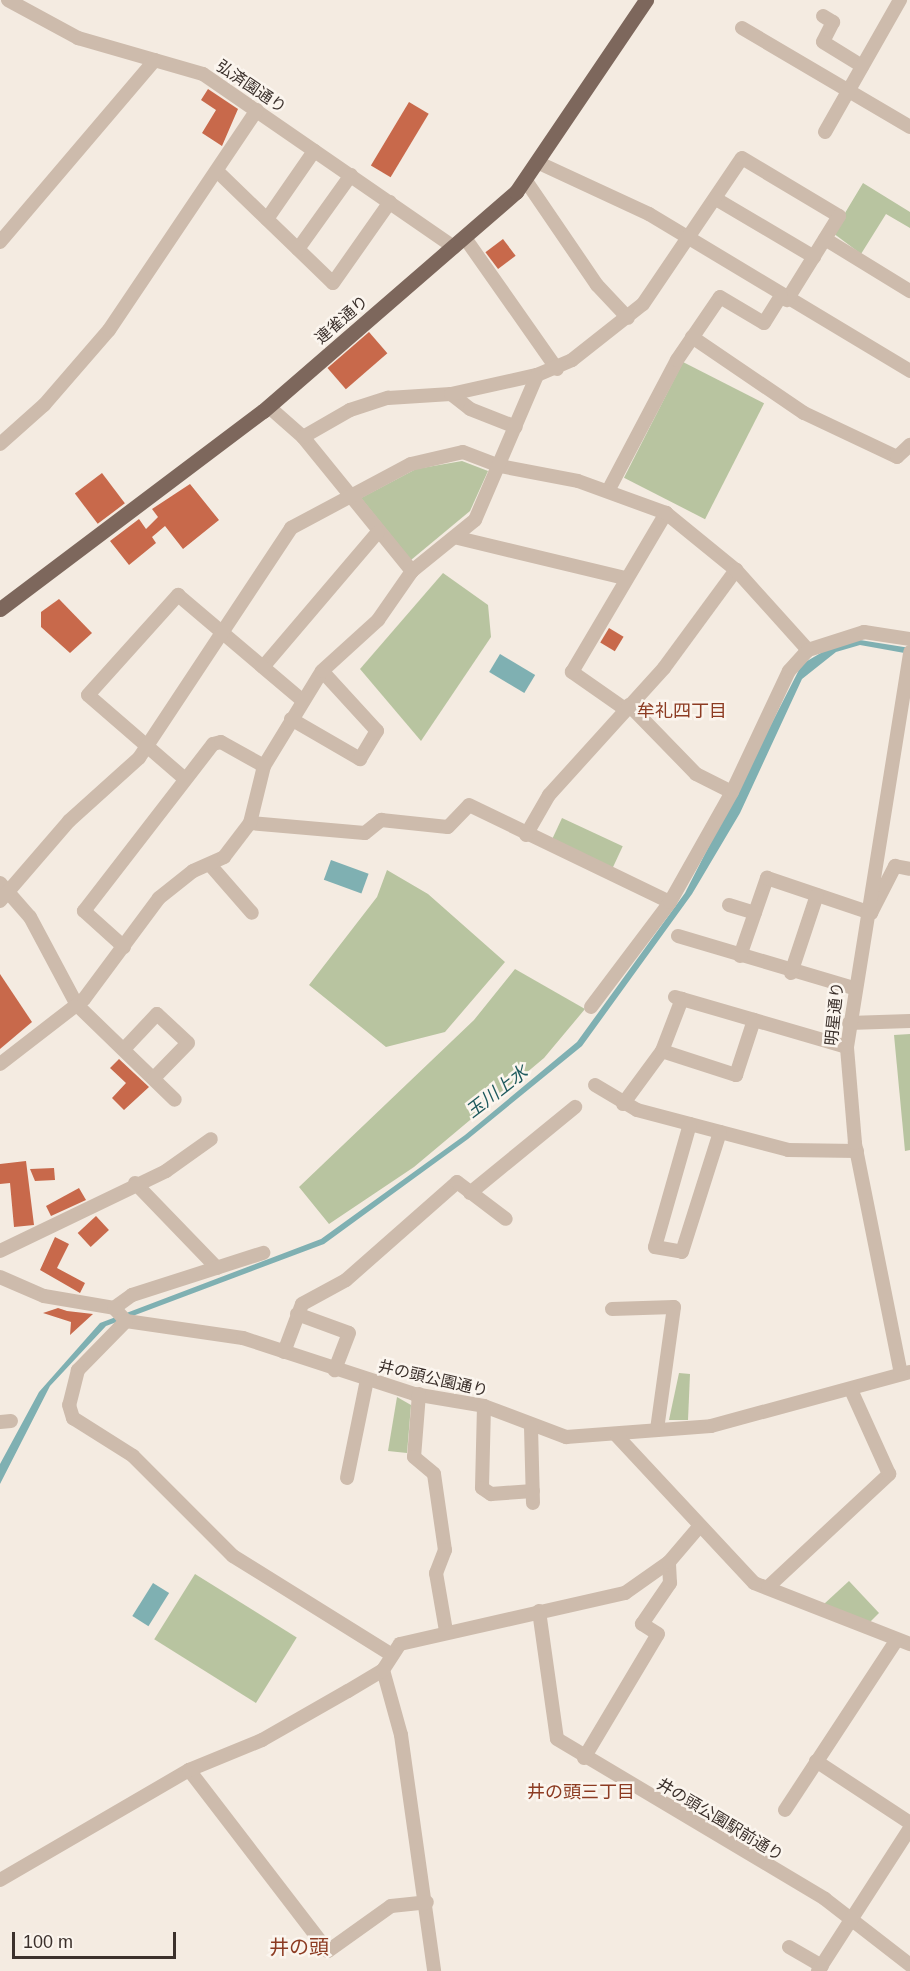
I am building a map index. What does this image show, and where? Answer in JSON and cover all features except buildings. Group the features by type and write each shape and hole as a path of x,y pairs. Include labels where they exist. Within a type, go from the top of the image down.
{"main road":[{"name":"連雀通り","path":"0,609 269,407 459,243 526,181 646,0"}],"street":[{"name":"弘済園通り","path":"8,0 78,38 196,71 257,110 390,202 459,243 557,369"},
{"path":"825,132 900,0"},
{"path":"823,16 833,22 823,42 862,66"},
{"path":"742,28 910,127"},
{"path":"0,242 155,60"},
{"path":"0,444 88,357 257,110"},
{"path":"267,219 314,151"},
{"path":"303,437 350,410 388,398 451,394 557,369 628,318 691,238 742,158 839,216 814,257 764,323 720,297 692,337 608,491"},
{"path":"539,163 620,198 691,238 784,298 910,371"},
{"path":"217,171 333,283 390,202"},
{"path":"298,249 351,175"},
{"path":"526,181 597,285 628,318"},
{"path":"716,199 814,257"},
{"path":"825,239 910,291"},
{"path":"692,337 804,413 897,457 910,445"},
{"path":"0,1064 77,1005 124,947 159,898 193,871 211,866 250,823 264,766 302,700 322,671 378,620 412,572 458,538 475,520 537,375"},
{"path":"451,394 470,409 516,427"},
{"path":"269,407 303,437 412,572"},
{"path":"0,901 6,887 69,821 147,746 291,528 349,495 411,464 463,452 500,466 608,491 666,513 736,570 808,650"},
{"path":"666,513 624,578 572,672 627,707 696,774 732,792"},
{"path":"262,667 378,532"},
{"path":"458,538 624,578"},
{"path":"526,836 549,795 664,668 736,570"},
{"path":"185,778 88,695 178,595 302,700"},
{"path":"591,1007 670,902 732,792 789,671 808,650 864,632 910,639"},
{"name":"明星通り","path":"905,1373 857,1151 847,1047 853,988 871,913 905,715 909,659"},
{"path":"291,719 360,759 377,731 322,671"},
{"path":"124,947 84,911 185,778 213,744 221,742 264,766"},
{"path":"250,823 365,833 381,820 448,827 469,805 526,836 670,902"},
{"path":"211,866 252,913"},
{"path":"740,956 767,878 871,913 895,866 910,869"},
{"path":"6,887 77,1005 175,1100"},
{"path":"791,973 817,895"},
{"path":"729,905 754,913"},
{"path":"678,936 791,973 853,988"},
{"path":"623,1104 662,1051 679,998 847,1047"},
{"path":"124,1049 157,1014 188,1043 154,1078"},
{"path":"662,1051 736,1076 754,1020"},
{"path":"849,1023 910,1021"},
{"path":"595,1085 623,1104 795,1151 857,1151"},
{"path":"470,1193 575,1107"},
{"path":"690,1124 655,1247 682,1252 720,1132"},
{"path":"0,1251 135,1183 166,1171 211,1139"},
{"path":"284,1352 297,1314 308,1300 346,1280 457,1182 506,1218"},
{"path":"135,1183 217,1268"},
{"path":"263,1253 132,1295 78,1370 69,1405 73,1418 128,1452 233,1556 389,1653"},
{"name":"井の頭公園通り","path":"0,1277 44,1296 119,1315 213,1332 284,1352 367,1380 419,1394 484,1406 531,1427 566,1437 617,1436 721,1424 851,1390 905,1373"},
{"path":"612,1309 674,1307 657,1430"},
{"path":"297,1314 349,1333 335,1370"},
{"path":"347,1478 367,1380"},
{"path":"768,1587 889,1474 851,1390"},
{"path":"419,1394 414,1456 435,1474 445,1550 436,1574 446,1631"},
{"path":"484,1406 482,1488 491,1494 533,1497 531,1427"},
{"path":"617,1436 731,1564 768,1587 896,1641 910,1644"},
{"path":"434,1971 427,1902 401,1735 383,1670 389,1653 400,1644 446,1631 609,1599 669,1562 698,1528"},
{"path":"584,1758 658,1634 642,1624 670,1583 669,1562"},
{"name":"井の頭公園駅前通り","path":"540,1611 554,1733 584,1758 855,1918 910,1965"},
{"path":"785,1810 896,1641"},
{"path":"0,1880 189,1770 262,1740 383,1670"},
{"path":"816,1761 910,1822"},
{"path":"189,1770 328,1951 391,1906 427,1902"},
{"path":"789,1947 820,1968 855,1918 910,1828"},
{"path":"899,1847 910,1856"}],"green space":[{"path":"863,183 910,212 910,228 886,214 861,254 833,233"},
{"path":"683,362 764,403 705,519 624,478"},
{"path":"462,461 488,471 470,511 411,560 361,498 416,469"},
{"path":"443,573 488,605 491,637 421,741 360,669"},
{"path":"562,818 623,846 610,874 549,845"},
{"path":"387,870 428,894 505,962 445,1032 386,1047 309,985 377,897"},
{"path":"515,969 585,1009 544,1058 414,1167 329,1224 299,1187 474,1020"},
{"path":"910,1034 910,1150 905,1151 894,1035"},
{"path":"679,1373 690,1374 688,1420 669,1420"},
{"path":"397,1397 411,1405 407,1453 388,1451"},
{"path":"195,1574 297,1638 256,1703 154,1639"},
{"path":"849,1581 879,1613 868,1624 824,1604"}],"water":[{"path":"860,640 910,648 910,654 860,645 836,652 802,679 740,813 692,894 582,1046 468,1139 324,1244 106,1326 50,1386 0,1484 0,1464 39,1392 100,1323 321,1239 465,1135 577,1042 685,893 802,664 831,647"},
{"path":"500,654 535,675 524,693 489,672"},
{"path":"331,860 369,874 361,893 324,880"},
{"path":"153,1583 169,1593 148,1626 132,1616"}],"district":[{"name":"牟礼四丁目","path":"682,711"},
{"name":"井の頭三丁目","path":"581,1792"},
{"name":"井の頭","path":"299,1947"}],"water label":[{"name":"玉川上水","path":"497,1092"}]}
